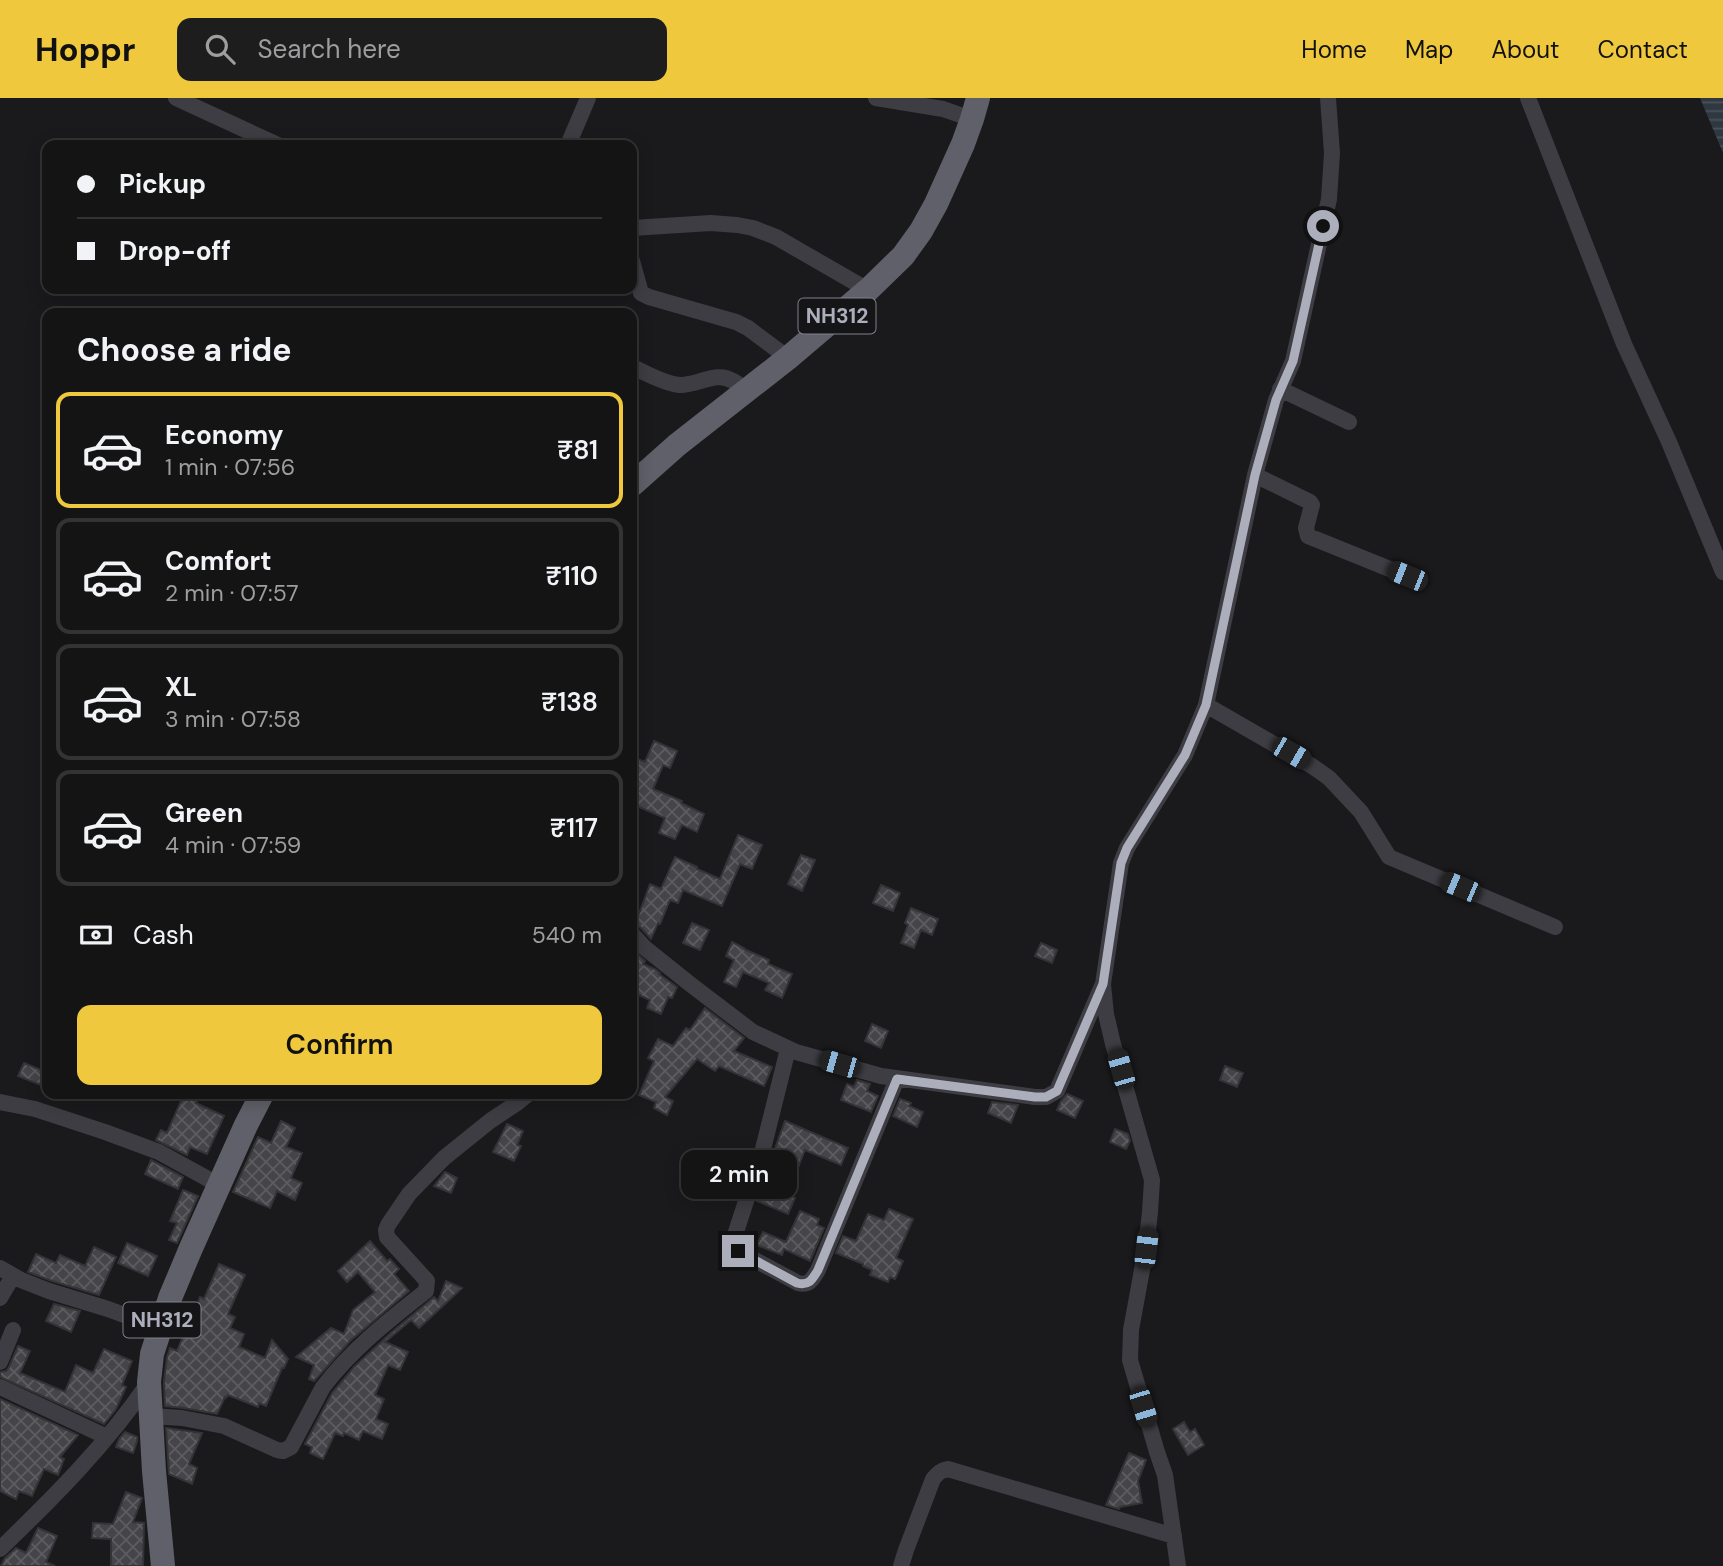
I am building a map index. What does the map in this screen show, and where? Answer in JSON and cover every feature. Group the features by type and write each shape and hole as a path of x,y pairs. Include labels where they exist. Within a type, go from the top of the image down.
{"highway":[{"name":"NH312","path":"637,481 677,445 788,358 902,256 921,232 951,172 975,108"},
{"name":"NH312","path":"163,1566 149,1382 152,1354 159,1328 181,1273 259,1099"}],"street":[{"path":"176,98 267,140"},
{"path":"570,140 588,98"},
{"path":"876,98 943,109 975,108"},
{"path":"637,940 728,1014 753,1032 788,1049 897,1079 1046,1097 1057,1091 1103,984 1121,863 1127,848 1185,755 1206,705 1255,475 1280,389 1293,361 1329,199 1332,153 1328,98"},
{"path":"1528,98 1624,344 1723,572"},
{"path":"637,228 711,223 753,228 776,237 867,290"},
{"path":"637,279 641,293 736,322 788,358"},
{"path":"637,369 679,385 695,384 716,376 724,377 747,391"},
{"path":"1280,389 1349,422"},
{"path":"1255,475 1310,502 1312,505 1306,528 1308,536 1407,576"},
{"path":"1206,705 1329,778 1361,812 1389,857 1555,927"},
{"path":"1103,984 1114,1044 1152,1180 1146,1248 1131,1330 1130,1360 1165,1475 1178,1566"},
{"path":"788,1049 764,1149 734,1238 738,1251 804,1285 810,1283 818,1270 897,1079"},
{"path":"151,1416 190,1419 224,1426 277,1450 283,1451 291,1447 329,1379 362,1344 426,1291 427,1281 387,1237 388,1225 409,1194 453,1151 522,1099"},
{"path":"0,1102 35,1109 159,1152 219,1185"},
{"path":"0,1298 6,1272 49,1291 159,1328"},
{"path":"0,1362 13,1330"},
{"path":"0,1549 64,1486 130,1410 149,1382"},
{"path":"0,1387 107,1437"},
{"path":"901,1566 933,1479 943,1469 1174,1536"}],"shaded area":[{"path":"1700,98 1723,98 1723,153"}],"building":[{"path":"654,741 677,751 670,768 663,765 653,789 704,814 697,832 682,825 675,839 659,833 665,818 637,806 637,762 638,759 645,762"},
{"path":"738,835 762,845 752,869 740,864 722,906 683,890 678,903 670,900 651,939 637,925 650,884 661,889 675,857 720,879"},
{"path":"801,855 815,860 802,891 788,884"},
{"path":"881,885 900,893 893,911 873,903"},
{"path":"911,908 938,919 932,935 921,930 914,948 901,943"},
{"path":"692,923 709,930 700,950 683,943"},
{"path":"732,942 769,960 768,964 792,974 782,998 765,990 769,983 743,972 736,987 724,982 734,960 726,956"},
{"path":"1041,943 1057,950 1052,963 1035,956"},
{"path":"637,954 645,961 643,964 655,969 677,987 672,998 668,997 661,1014 647,1008 650,1000 637,994"},
{"path":"705,1008 744,1038 734,1051 772,1067 764,1086 719,1066 715,1071 697,1059 665,1097 673,1101 667,1115 654,1108 656,1102 639,1095 654,1061 648,1058 658,1039 673,1046 686,1028 690,1030"},
{"path":"872,1024 888,1031 881,1048 865,1041"},
{"path":"24,1063 42,1070 42,1082 41,1085 18,1076"},
{"path":"1225,1066 1243,1073 1237,1087 1220,1080"},
{"path":"857,1080 870,1084 867,1091 878,1096 871,1112 841,1100 847,1084 854,1087"},
{"path":"1067,1094 1083,1101 1075,1118 1057,1110"},
{"path":"182,1099 198,1099 196,1103 224,1116 207,1154 190,1147 187,1155 156,1140 161,1130 167,1133"},
{"path":"900,1099 923,1112 917,1127 893,1116"},
{"path":"992,1102 1018,1105 1011,1123 988,1113"},
{"path":"281,1121 295,1128 286,1147 302,1153 291,1178 302,1183 295,1200 277,1191 270,1208 233,1192 258,1137 271,1143"},
{"path":"785,1121 848,1148 841,1165 805,1150 797,1170 771,1160"},
{"path":"507,1124 523,1131 517,1145 521,1146 514,1161 493,1152"},
{"path":"1115,1129 1128,1134 1130,1141 1126,1149 1110,1142"},
{"path":"151,1160 183,1177 178,1189 145,1174"},
{"path":"445,1172 457,1178 451,1193 434,1186"},
{"path":"763,1185 795,1198 788,1214 757,1201"},
{"path":"183,1190 198,1196 177,1243 169,1240 177,1223 170,1221"},
{"path":"889,1209 913,1219 896,1258 903,1261 895,1279 890,1277 888,1282 870,1275 872,1270 863,1264 836,1253 843,1236 856,1241 868,1214 884,1220"},
{"path":"800,1211 819,1219 817,1225 824,1228 810,1261 784,1249 782,1255 757,1245 763,1232 786,1242"},
{"path":"370,1241 387,1261 390,1259 399,1269 394,1274 409,1291 351,1340 314,1381 309,1379 314,1365 296,1357 331,1328 344,1334 353,1310 375,1292 358,1272 347,1282 338,1271"},
{"path":"127,1243 157,1256 148,1276 118,1263"},
{"path":"94,1247 116,1257 99,1295 28,1272 36,1254 56,1263 60,1255 85,1266"},
{"path":"219,1264 245,1275 228,1314 235,1317 230,1328 244,1334 239,1347 265,1358 272,1340 288,1359 266,1406 259,1403 258,1407 228,1395 217,1414 165,1406 164,1382 170,1348 177,1351 200,1297 204,1299"},
{"path":"446,1281 462,1288 419,1328 411,1320 385,1342 408,1352 400,1370 388,1365 375,1395 384,1399 376,1419 388,1424 382,1439 363,1431 359,1440 344,1433 343,1436 335,1433 323,1459 310,1453 312,1447 305,1444 332,1393 354,1367 392,1332 434,1297 438,1301"},
{"path":"54,1304 80,1311 71,1332 46,1321"},
{"path":"18,1346 30,1351 20,1373 65,1392 76,1365 93,1373 104,1349 132,1361 122,1385 126,1387 116,1409 104,1424 0,1377 0,1372 9,1367"},
{"path":"0,1399 78,1435 60,1457 64,1459 58,1475 44,1469 32,1496 19,1491 16,1499 0,1491"},
{"path":"1184,1422 1190,1432 1195,1429 1204,1445 1188,1455 1173,1429"},
{"path":"166,1428 202,1433 189,1464 197,1468 192,1484 169,1474"},
{"path":"125,1432 137,1437 133,1453 116,1447"},
{"path":"1129,1453 1146,1460 1138,1481 1142,1503 1119,1509 1106,1505"},
{"path":"126,1492 142,1498 133,1522 144,1523 143,1566 111,1566 111,1539 92,1538 93,1523 113,1524"},
{"path":"38,1528 57,1536 46,1562 55,1566 1,1566 16,1548 26,1553"}],"route":[{"path":"738,1251 797,1283 810,1283 818,1270 897,1079 1035,1097 1046,1097 1057,1091 1103,984 1121,863 1127,848 1170,783 1206,705 1255,475 1276,400 1293,361 1323,226"}]}
